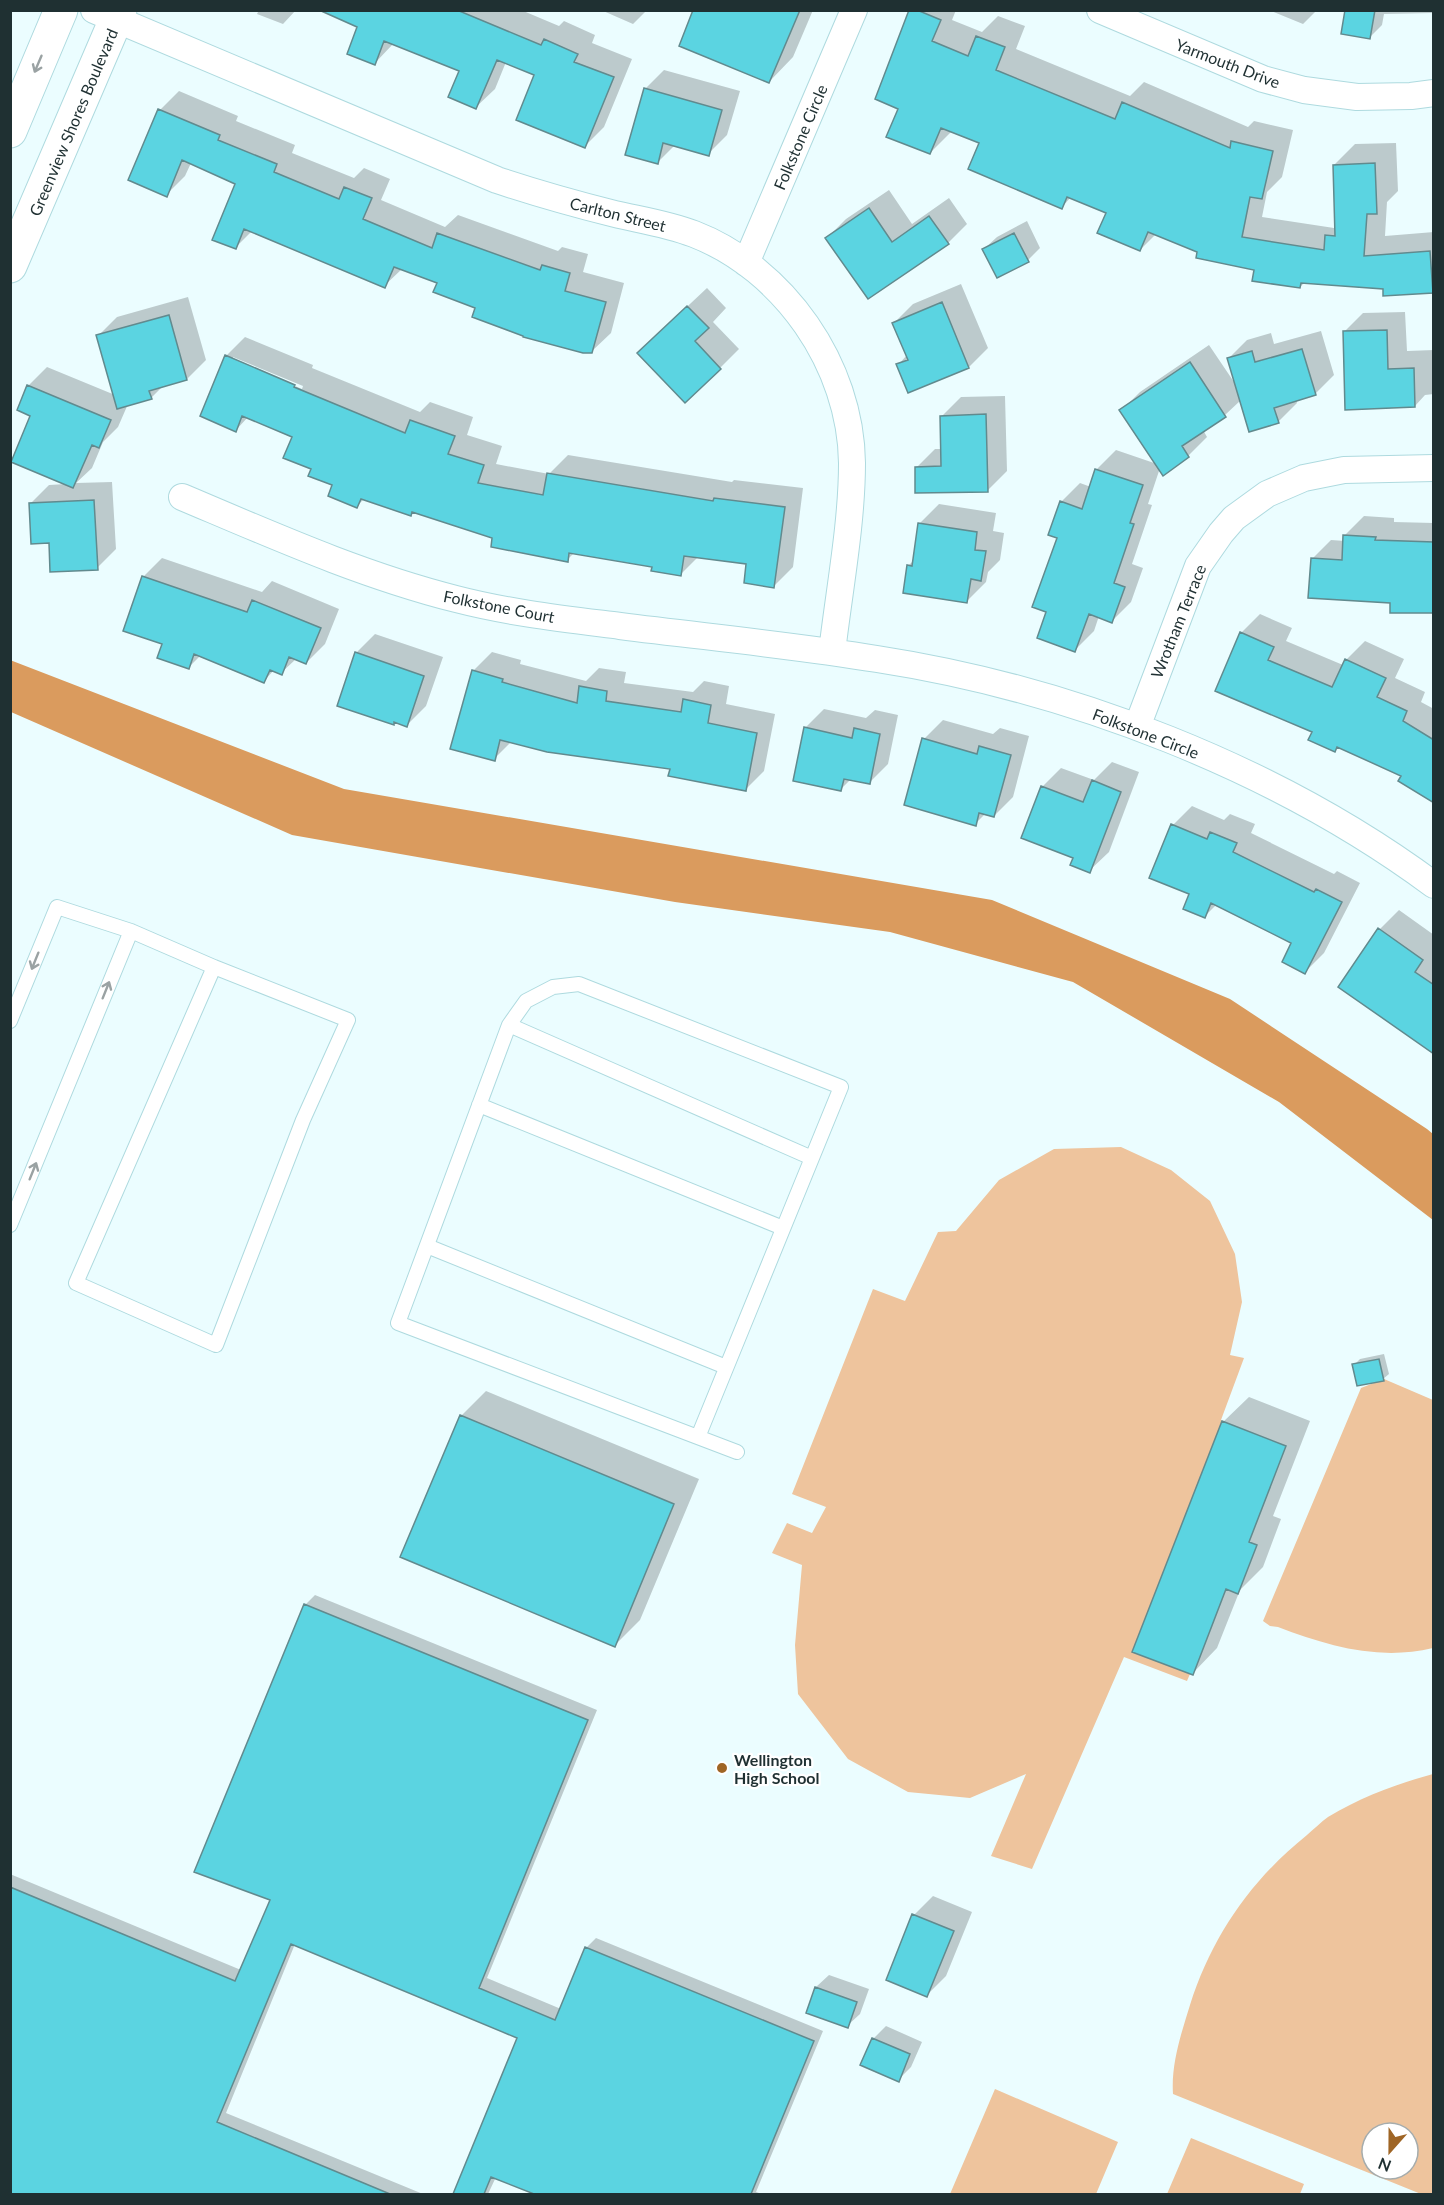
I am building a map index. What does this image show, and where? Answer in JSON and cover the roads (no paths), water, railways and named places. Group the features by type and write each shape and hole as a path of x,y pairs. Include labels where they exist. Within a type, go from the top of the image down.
{"street":[{"path":"10,131 61,10"},
{"name":"Folkstone Circle","path":"746,263 854,10"},
{"name":"Yarmouth Drive","path":"1100,10 1263,79 1304,90 1357,97 1411,96 1434,93"},
{"name":"Carlton Street","path":"110,14 497,180 545,196 658,222 695,234 746,263 782,294 801,316 822,349 837,385 847,423 852,461 850,500 832,652"},
{"name":"Greenview Shores Boulevard","path":"10,266 110,14"},
{"name":"Wrotham Terrace","path":"1137,727 1198,566 1221,532 1234,518 1267,494 1304,478 1344,470 1434,468"},
{"name":"Folkstone Court","path":"182,496 322,556 383,579 457,600 532,615 832,652"},
{"name":"Folkstone Circle","path":"832,652 967,676 1053,698 1137,727 1263,782 1341,824 1434,885"}],"lane":[{"path":"10,1021 57,907 130,931 348,1020 303,1120 216,1345 76,1283 214,967"},
{"path":"10,1225 130,931"},
{"path":"698,1437 841,1087 579,984 553,987 526,1001 509,1025 398,1323 737,1452"},
{"path":"509,1025 812,1158"},
{"path":"479,1105 783,1228"},
{"path":"427,1246 726,1367"}],"place":[{"name":"Wellington High School","path":"722,1768"}]}
